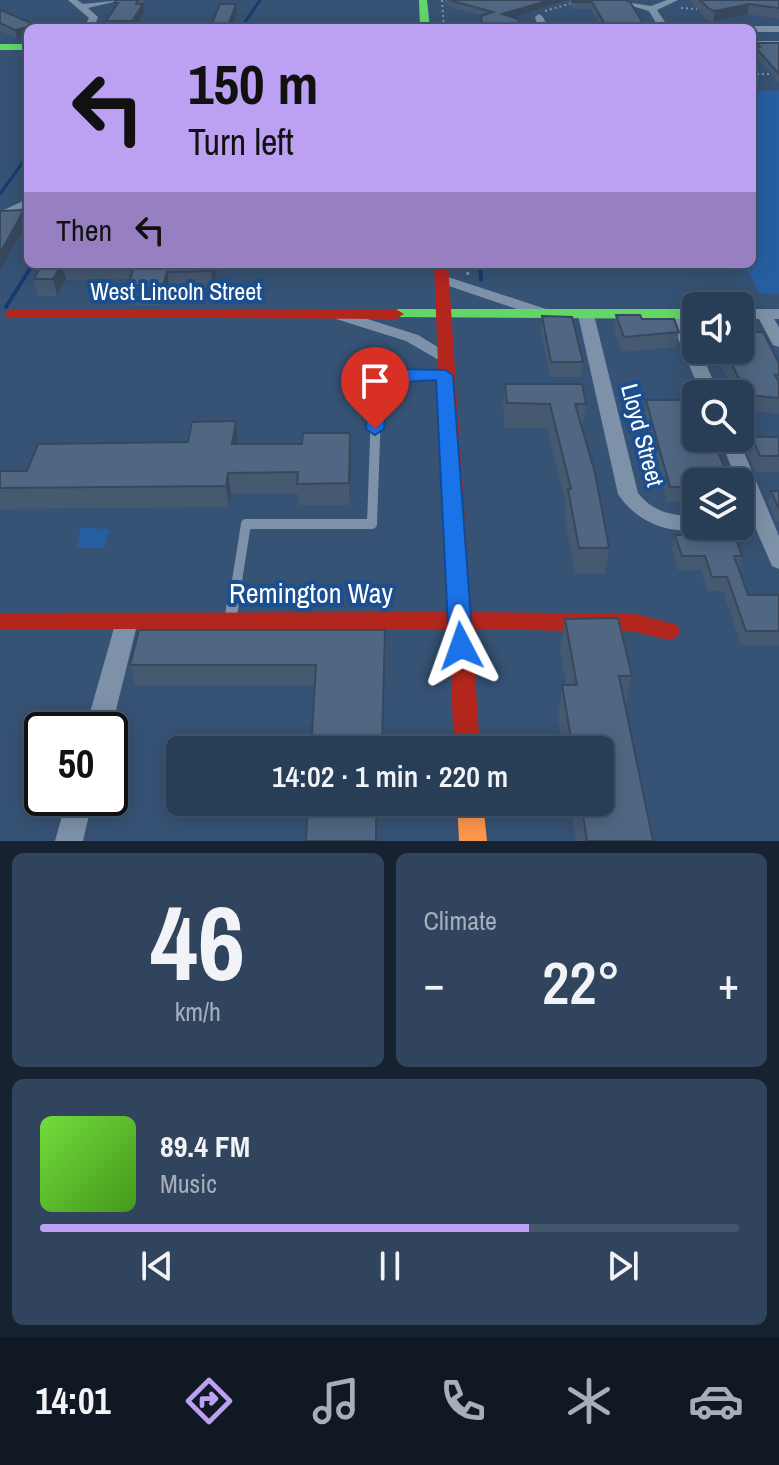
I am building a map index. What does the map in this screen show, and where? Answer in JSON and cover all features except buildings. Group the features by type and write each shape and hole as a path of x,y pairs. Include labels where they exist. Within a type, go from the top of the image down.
{"street":[{"path":"72,0 85,6 94,17 91,24"},
{"path":"85,6 118,0"},
{"path":"423,0 425,24"},
{"path":"616,0 654,8 674,0"},
{"path":"654,8 662,24"},
{"path":"538,15 541,24"},
{"path":"756,29 779,29"},
{"path":"756,44 779,44"},
{"path":"0,47 24,47"},
{"path":"441,272 443,355 466,736"},
{"name":"West Lincoln Street","path":"441,272 549,315"},
{"name":"West Lincoln Street","path":"13,314 682,314"},
{"path":"676,314 704,380"},
{"path":"772,314 779,342"},
{"name":"West Lincoln Street","path":"339,315 412,338 443,355"},
{"name":"Lloyd Street","path":"586,315 628,494 634,504 663,520 682,522"},
{"path":"754,524 779,561"},
{"name":"Remington Way","path":"0,621 459,620 636,623 669,631"},
{"path":"103,712 127,621"},
{"path":"69,841 75,816"},
{"path":"471,816 473,841"}],"lane":[{"path":"0,215 24,204"},
{"path":"230,621 246,524 372,524 377,380 394,374 445,375"}],"path":[{"path":"442,0 444,24"},
{"path":"538,15 562,4 582,3"},
{"path":"654,8 702,9"},
{"path":"756,74 779,74"}],"shaded area":[{"path":"756,91 779,91 779,294 760,294 746,268 756,268"},
{"path":"80,528 110,529 104,548 77,548"}],"waterway":[{"path":"246,24 260,0"},
{"path":"0,194 24,161"},
{"path":"6,307 30,268"},
{"path":"480,268 481,280"}],"traffic: fast":[{"path":"423,0 425,24"},
{"path":"0,47 24,47"},
{"path":"396,314 682,314"}],"traffic: slow":[{"path":"471,816 473,841"}],"traffic: jam":[{"path":"441,268 466,736"},
{"path":"13,314 396,314"},
{"path":"0,621 547,620 636,623 669,631"}],"route":[{"path":"375,429 377,380 394,374 445,375 461,646"}]}
